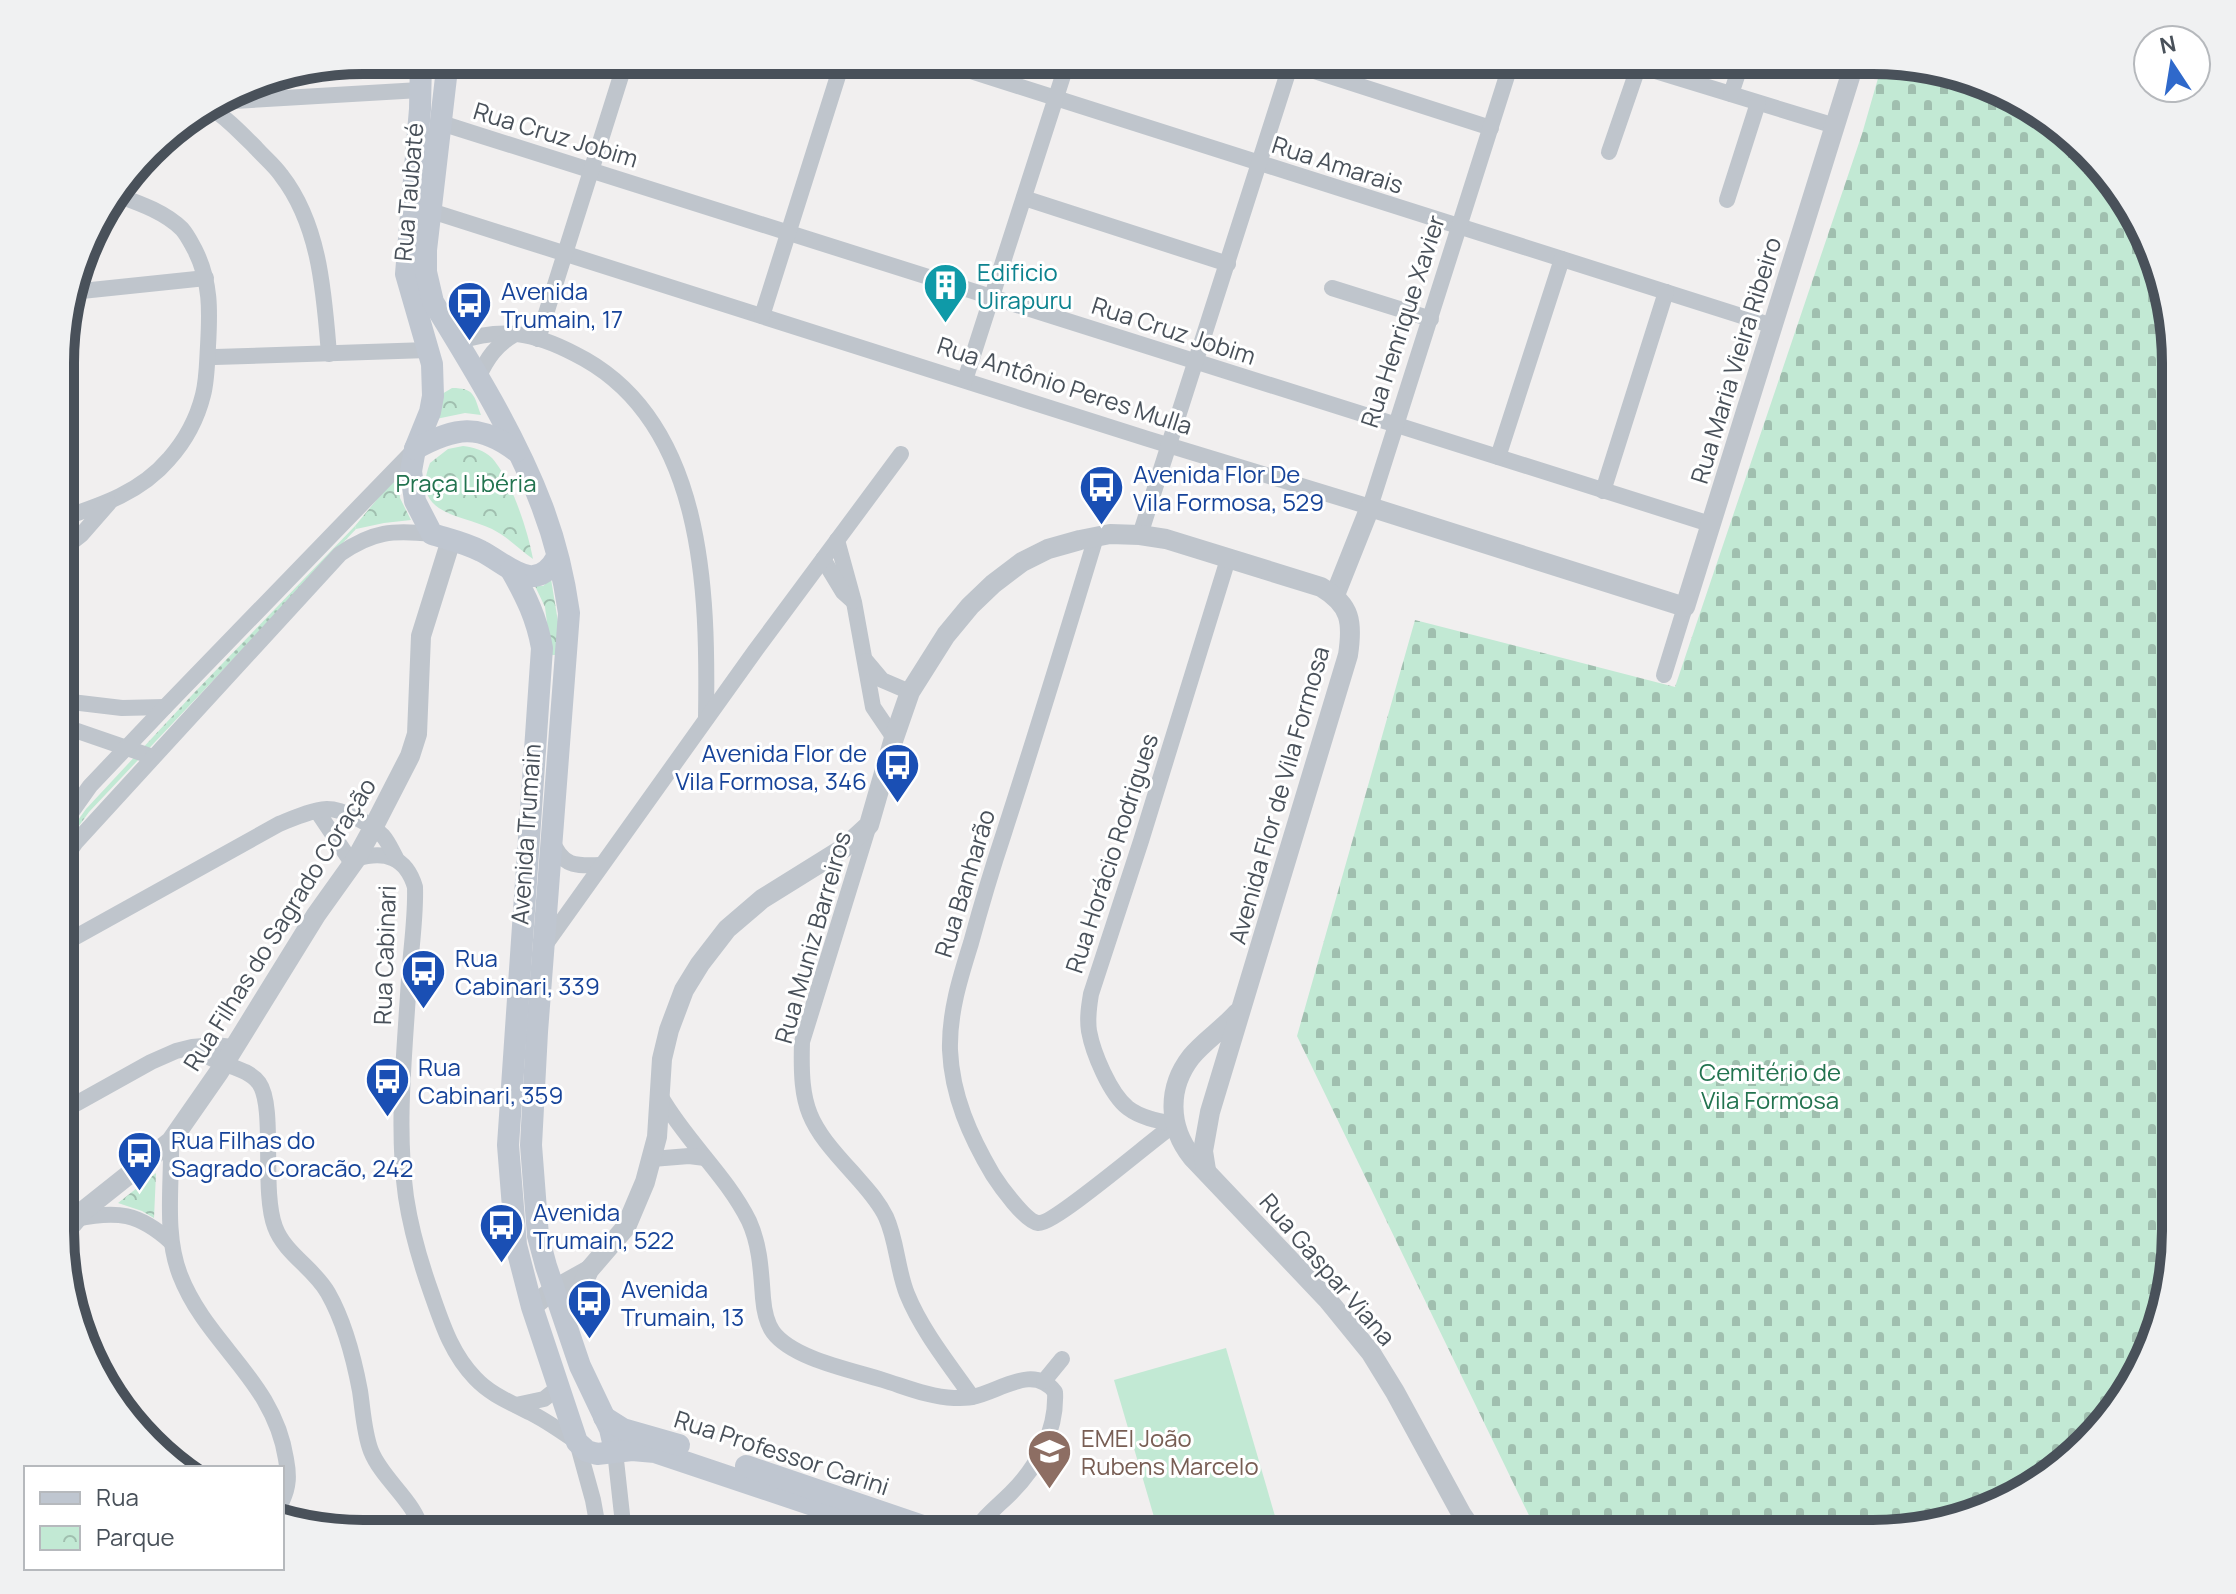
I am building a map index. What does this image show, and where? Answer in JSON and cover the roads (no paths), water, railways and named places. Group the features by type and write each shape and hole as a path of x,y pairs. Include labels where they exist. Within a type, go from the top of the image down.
{"main road":[{"name":"Rua Taubaté","path":"415,449 430,412 432,373 406,274 421,74"},
{"name":"Rua Taubaté","path":"446,74 426,250 428,286 433,302 517,451"},
{"path":"432,373 438,361 457,342"},
{"path":"455,431 480,431 500,439 517,451 543,507 557,557 546,572 528,577 480,550 441,537 420,512 412,483 415,449 455,431"},
{"name":"Avenida Trumain","path":"557,557 567,601 569,634 551,836 532,948 508,1145 516,1245 532,1307 577,1442"},
{"name":"Avenida Trumain","path":"511,570 532,608 542,648 532,948 531,1145 538,1236 580,1366 610,1429 615,1451"},
{"name":"Rua Professor Carini","path":"604,1417 623,1429 880,1520"},
{"name":"Rua Professor Carini","path":"577,1442 587,1451 597,1454 655,1452 891,1520"}],"street":[{"path":"538,339 621,74"},
{"path":"762,316 839,74"},
{"name":"Rua Amarais","path":"980,74 1773,326"},
{"path":"965,380 1064,74"},
{"path":"1140,535 1228,264 1284,74"},
{"path":"1327,74 1491,128"},
{"name":"Rua Henrique Xavier","path":"1335,595 1370,507 1397,426 1508,74"},
{"path":"1609,152 1628,74"},
{"path":"1678,74 1835,126"},
{"path":"1731,94 1738,74"},
{"name":"Rua Maria Vieira Ribeiro","path":"1664,675 1851,74"},
{"path":"243,100 420,90"},
{"path":"1727,200 1758,103"},
{"path":"219,113 283,177 296,199 317,255 329,354"},
{"name":"Rua Cruz Jobim","path":"441,123 1710,524"},
{"path":"1024,198 1228,264"},
{"path":"74,514 120,498 166,462 186,437 204,393 210,302 206,278 188,237 180,227 149,208 126,199"},
{"name":"Rua Antônio Peres Mulla","path":"431,211 1685,607"},
{"path":"1498,457 1562,259"},
{"path":"83,291 206,278"},
{"path":"1332,288 1431,319"},
{"path":"1603,491 1666,292"},
{"path":"457,342 500,332 555,343 604,371 628,391 643,410 676,467 696,535 706,613 706,719"},
{"path":"478,378 486,359 503,341 515,334"},
{"path":"208,355 428,350"},
{"path":"74,809 90,786 125,749 415,449"},
{"path":"532,948 601,865 901,454"},
{"path":"74,540 110,502"},
{"path":"74,524 81,535"},
{"path":"74,845 340,554 380,533 391,531 441,537"},
{"path":"565,1322 589,1270 626,1227 641,1193 657,1137 662,1059 684,990 727,929 762,899 844,848 869,825 910,692 946,635 993,584 1035,555 1110,534 1166,539 1321,587 1335,595"},
{"name":"Rua Filhas do Sagrado Coração","path":"74,1221 171,1141 373,828 410,756 417,734 421,636 441,537"},
{"name":"Rua Banharão","path":"1096,537 959,985 951,1019 952,1073 959,1104 980,1153 997,1182 1035,1223 1042,1223 1064,1211 1175,1124"},
{"path":"837,540 873,707 894,738"},
{"path":"823,559 848,597"},
{"name":"Rua Horácio Rodrigues","path":"1175,1124 1149,1119 1130,1109 1117,1097 1098,1058 1089,1032 1088,1015 1091,994 1228,559"},
{"path":"803,586 817,584 848,597"},
{"name":"Avenida Flor de Vila Formosa","path":"1210,1112 1348,655 1350,622 1335,595"},
{"path":"865,660 882,680 910,692"},
{"path":"74,702 122,708 165,707"},
{"path":"98,705 98,739"},
{"path":"74,730 153,757"},
{"name":"Rua Cabinari","path":"317,811 338,810 373,828 404,865 415,887 401,1123 406,1197 419,1257 450,1344 475,1379 502,1400 534,1414 577,1442"},
{"path":"74,934 279,824 317,811 354,861"},
{"name":"Rua Muniz Barreiros","path":"869,825 802,1042 804,1098 816,1129 875,1198 885,1215 899,1272 910,1301 972,1397"},
{"path":"551,836 558,854 567,862 601,865"},
{"name":"Rua Cabinari","path":"354,861 372,855 396,858"},
{"name":"Avenida Flor de Vila Formosa","path":"1175,1124 1173,1094 1178,1080 1192,1056 1242,1007"},
{"path":"74,1105 151,1062 176,1051 197,1047 206,1056 228,1056 258,1080 267,1111 267,1195 273,1225 279,1238 322,1283 330,1296 358,1378 371,1452 418,1520"},
{"path":"1192,1056 1205,1055 1212,1060 1218,1087"},
{"path":"661,1097 733,1193 756,1239 766,1317 779,1339 819,1359 943,1397 972,1397 1034,1378 1044,1381 1055,1392 1053,1421 1040,1456 1012,1492 976,1520"},
{"path":"1175,1124 1193,1121 1210,1112"},
{"path":"1206,1170 1203,1151 1210,1112"},
{"name":"Rua Gaspar Viana","path":"1175,1124 1184,1147 1327,1299 1371,1353 1465,1520"},
{"path":"171,1141 171,1242 180,1275 206,1323 264,1396 272,1413 286,1454 289,1477 284,1497"},
{"path":"652,1159 705,1158"},
{"path":"74,1225 95,1215 127,1215 150,1224 171,1242"},
{"path":"532,1307 553,1290 589,1270"},
{"path":"1044,1381 1062,1359"},
{"path":"516,1405 544,1399 559,1387"},
{"name":"Avenida Trumain","path":"577,1442 597,1520"},
{"name":"Avenida Trumain","path":"615,1451 623,1520"},
{"path":"864,1520 874,1516"}],"place":[{"name":"Edificio Uirapuru","path":"946,324"},
{"name":"Avenida Trumain, 17","path":"470,343"},
{"name":"Avenida Flor De Vila Formosa, 529","path":"1102,526"},
{"name":"Avenida Flor de Vila Formosa, 346","path":"898,805"},
{"name":"Rua Cabinari, 339","path":"424,1010"},
{"name":"Rua Cabinari, 359","path":"387,1119"},
{"name":"Rua Filhas do Sagrado Coracão, 242","path":"140,1192"},
{"name":"Avenida Trumain, 522","path":"502,1264"},
{"name":"Avenida Trumain, 13","path":"590,1341"},
{"name":"EMEI João Rubens Marcelo","path":"1050,1490"}],"park label":[{"name":"Praça Libéria","path":"466,482"},
{"name":"Cemitério de Vila Formosa","path":"1770,1085"}]}
